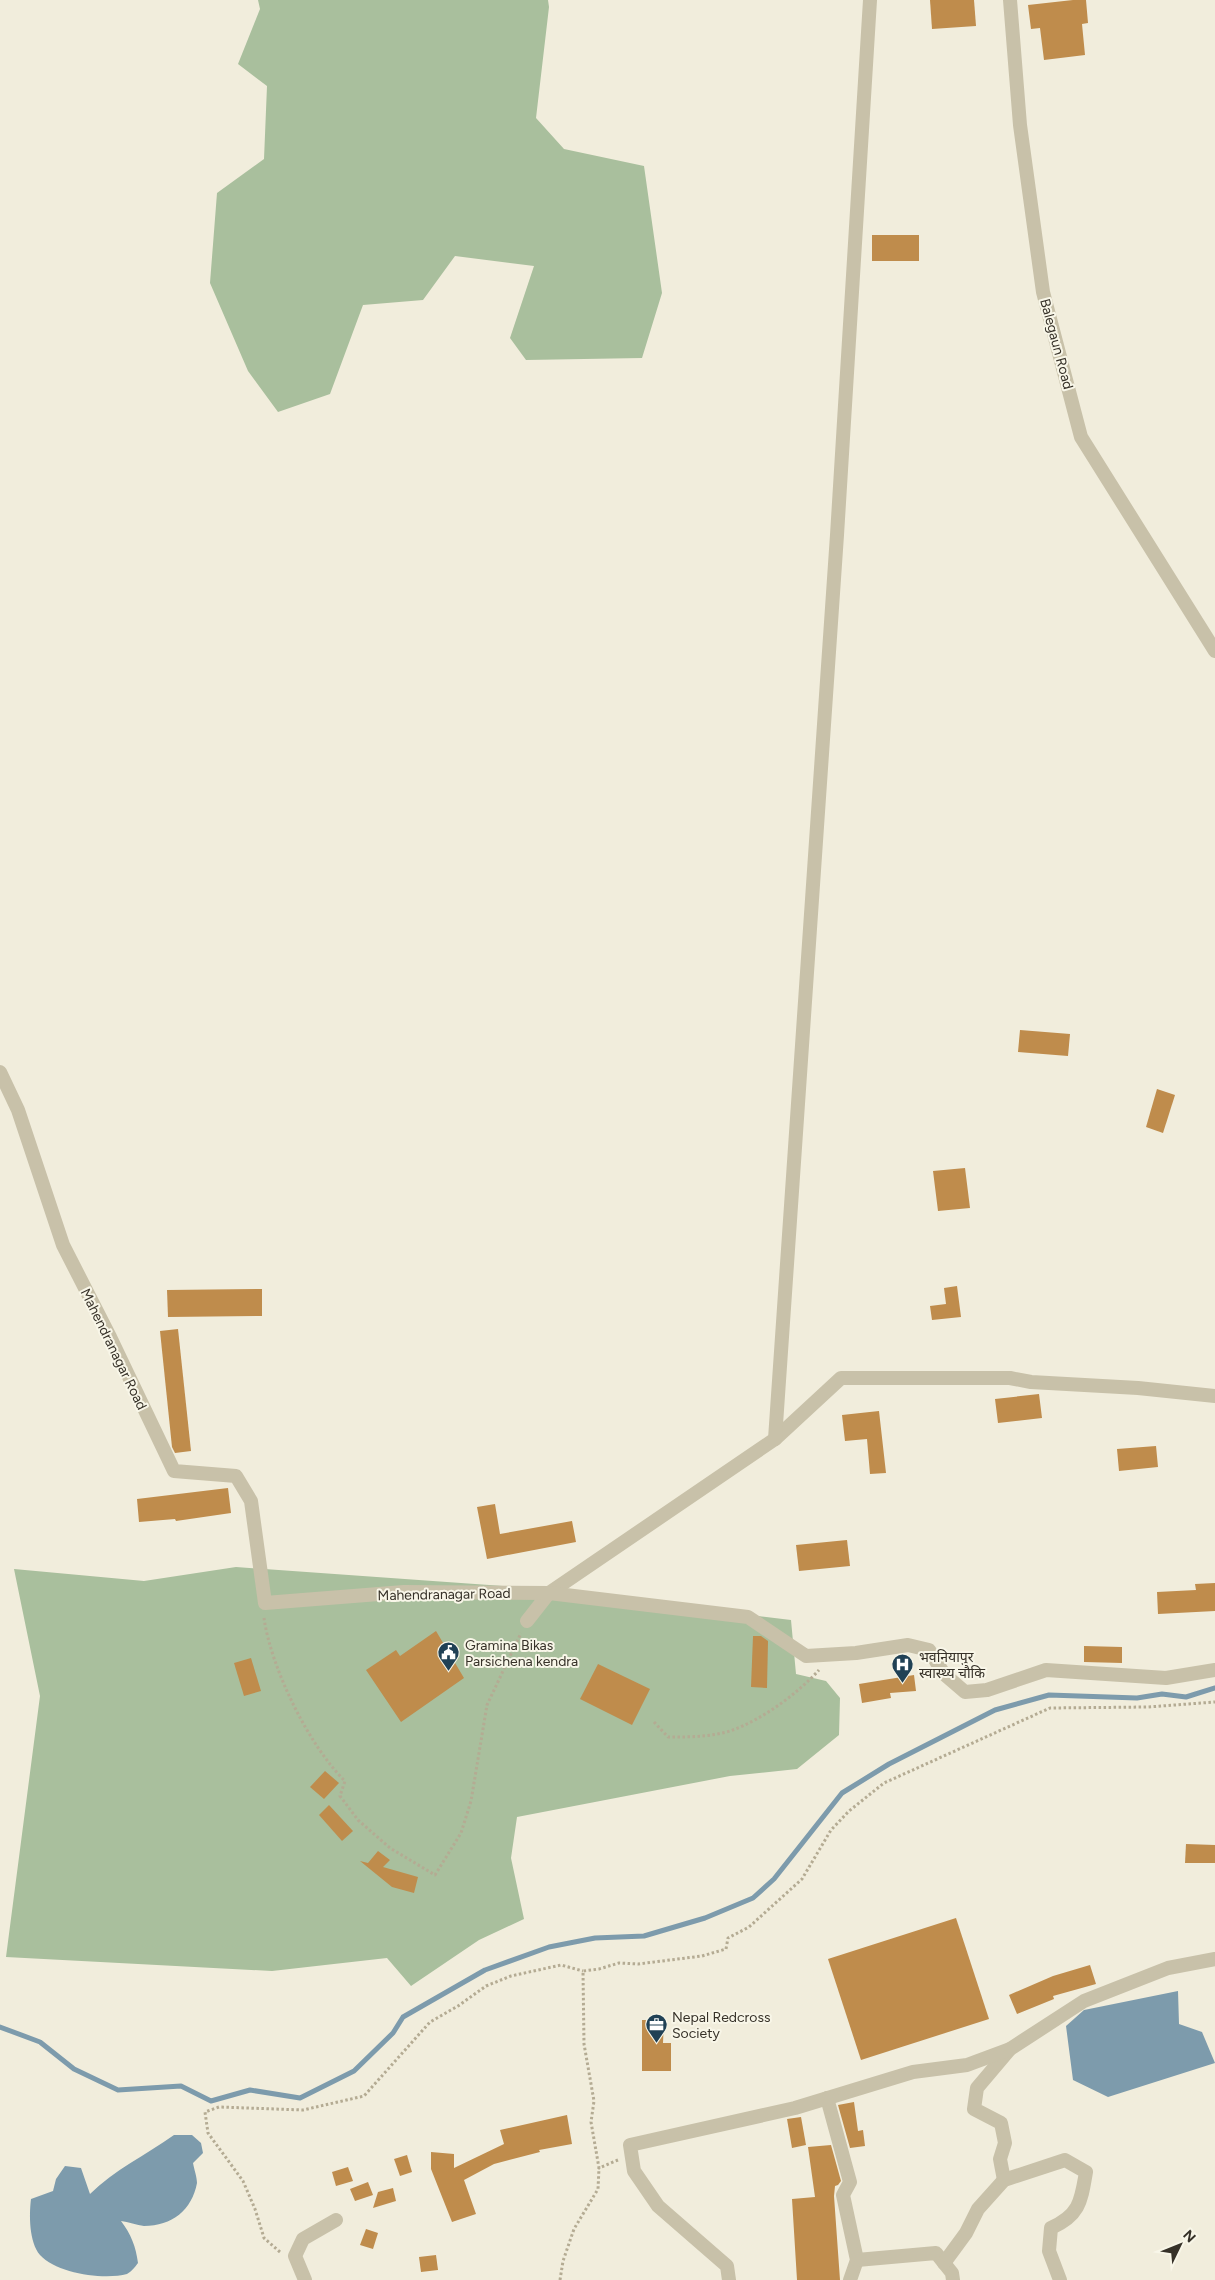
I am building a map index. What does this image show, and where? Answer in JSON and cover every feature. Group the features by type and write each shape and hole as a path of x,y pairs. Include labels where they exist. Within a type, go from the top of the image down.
{"street":[{"path":"775,1439 836,544 870,0"},
{"name":"Balegaun Road","path":"1010,0 1020,125 1043,292 1081,437 1215,650"},
{"name":"Mahendranagar Road","path":"0,1072 18,1110 63,1245 110,1336 174,1471 236,1476 251,1501 265,1603 404,1592 548,1593 748,1617 806,1656 908,1645 929,1650 944,1674 965,1692 988,1690 1046,1670 1166,1678 1215,1670"},
{"path":"527,1621 548,1593 775,1439 841,1378 1010,1378 1030,1382 1138,1388 1215,1396"},
{"path":"729,2280 727,2266 658,2206 634,2171 630,2145 795,2108 913,2072 967,2065 1010,2049 1084,2002 1168,1968 1215,1959"},
{"path":"1004,2180 1000,2160 1005,2143 1001,2123 974,2109 977,2088 1010,2049"},
{"path":"827,2098 850,2182 843,2195 856,2260 850,2280"},
{"path":"944,2264 966,2234 978,2210 1004,2180 1065,2160 1086,2172 1081,2198 1068,2220 1051,2228 1049,2251 1060,2280"},
{"path":"305,2280 295,2256 304,2239 336,2220"},
{"path":"856,2260 936,2253 952,2273 953,2280"}],"path":[{"path":"265,1603 262,1610 266,1638 288,1693 330,1766 345,1781 340,1796 358,1820 390,1848 435,1876 461,1833 471,1801 487,1705 527,1621"},
{"path":"654,1722 668,1738 700,1737 730,1730 766,1712 796,1691 833,1654"},
{"path":"295,2256 284,2255 264,2238 255,2209 243,2181 208,2133 205,2112 218,2107 303,2110 364,2096 430,2022 458,2006 486,1986 511,1976 561,1964 583,1971 599,1969 619,1963 638,1964 702,1956 726,1949 728,1938 749,1927 802,1879 831,1830 849,1811 884,1783 1050,1708 1148,1707 1215,1702"},
{"path":"560,2280 563,2261 574,2229 598,2189 599,2168 591,2122 594,2101 584,2044 583,1971"},
{"path":"599,2168 613,2161 625,2160 634,2171"}],"green space":[{"path":"258,0 548,0 549,7 536,118 564,149 644,166 662,293 642,358 526,360 510,338 534,266 455,256 423,300 363,305 330,394 278,412 248,371 210,283 217,193 264,159 267,86 238,64 260,9"},
{"path":"236,1567 503,1586 791,1620 796,1674 826,1681 840,1698 839,1735 797,1769 730,1776 517,1817 511,1858 524,1919 479,1940 411,1986 387,1958 272,1971 6,1957 40,1696 14,1569 144,1581"}],"water":[{"path":"1178,1991 1179,2024 1202,2032 1215,2063 1108,2097 1073,2080 1066,2026 1084,2010"},
{"path":"174,2135 192,2135 201,2143 203,2153 193,2163 197,2178 194,2193 191,2201 172,2220 144,2226 121,2221 130,2236 137,2257 138,2263 131,2271 118,2276 82,2274 58,2267 40,2255 36,2250 32,2236 30,2220 31,2199 53,2191 56,2179 65,2166 81,2168 90,2194 120,2170"}],"building":[{"path":"930,0 974,0 976,26 932,29"},
{"path":"1086,0 1088,23 1082,24 1085,55 1044,60 1040,28 1031,29 1028,5"},
{"path":"872,235 919,235 919,261 872,261"},
{"path":"1020,1030 1070,1034 1068,1056 1018,1052"},
{"path":"1157,1089 1175,1095 1163,1133 1146,1127"},
{"path":"965,1168 970,1208 938,1211 933,1171"},
{"path":"957,1286 961,1317 932,1320 930,1306 946,1304 944,1288"},
{"path":"262,1289 262,1316 168,1317 167,1290"},
{"path":"178,1329 191,1451 175,1453 172,1447 160,1331"},
{"path":"1039,1394 1042,1418 998,1423 995,1399"},
{"path":"879,1411 886,1473 870,1474 867,1439 845,1441 842,1415"},
{"path":"1156,1446 1158,1467 1119,1471 1117,1449"},
{"path":"228,1488 231,1513 176,1521 175,1519 139,1522 137,1499"},
{"path":"495,1504 500,1534 572,1521 576,1542 487,1559 477,1507"},
{"path":"847,1540 850,1566 799,1571 796,1545"},
{"path":"1215,1583 1215,1611 1158,1614 1157,1592 1196,1590 1195,1584"},
{"path":"436,1631 464,1678 401,1722 366,1670 396,1650 400,1656"},
{"path":"753,1636 761,1636 768,1641 767,1688 751,1687"},
{"path":"1084,1646 1122,1647 1122,1663 1084,1662"},
{"path":"251,1658 261,1691 244,1696 234,1663"},
{"path":"598,1664 650,1689 632,1725 580,1699"},
{"path":"914,1675 916,1691 890,1693 891,1698 862,1703 859,1684"},
{"path":"325,1771 339,1783 324,1799 310,1787"},
{"path":"329,1805 353,1831 342,1841 319,1815"},
{"path":"1186,1844 1215,1845 1215,1863 1185,1863"},
{"path":"378,1851 390,1860 383,1867 418,1877 414,1893 392,1887 360,1861 368,1863"},
{"path":"956,1918 989,2019 861,2060 828,1959"},
{"path":"1090,1965 1096,1984 1053,1996 1054,1999 1017,2014 1009,1995 1053,1976"},
{"path":"642,2020 664,2020 663,2043 671,2043 671,2071 642,2071"},
{"path":"854,2102 858,2131 863,2130 865,2146 850,2148 838,2105"},
{"path":"567,2115 572,2144 539,2150 540,2152 494,2164 464,2180 476,2214 452,2222 431,2169 431,2152 454,2154 454,2168 504,2144 500,2130"},
{"path":"801,2117 806,2145 792,2148 787,2119"},
{"path":"831,2145 841,2181 835,2186 834,2196 840,2280 797,2280 792,2199 815,2197 808,2147"},
{"path":"407,2155 412,2172 400,2176 394,2159"},
{"path":"348,2167 353,2181 336,2186 332,2172"},
{"path":"368,2182 373,2195 355,2201 350,2189"},
{"path":"393,2188 396,2201 373,2208 378,2192"},
{"path":"366,2229 378,2233 373,2249 360,2245"},
{"path":"436,2255 438,2270 421,2272 419,2257"}],"waterway":[{"path":"0,2027 40,2042 74,2069 118,2090 181,2086 211,2101 250,2090 300,2098 354,2071 393,2033 403,2017 485,1970 549,1947 595,1938 644,1936 705,1918 753,1898 774,1879 842,1793 889,1764 995,1710 1049,1695 1137,1698 1162,1694 1186,1697 1215,1688"}],"place":[{"name":"Gramina Bikas Parsichena kendra","path":"449,1672"},
{"name":"भवनियापुर स्वास्थ्य चाैकि","path":"903,1684"},
{"name":"Nepal Redcross Society","path":"656,2044"}]}
